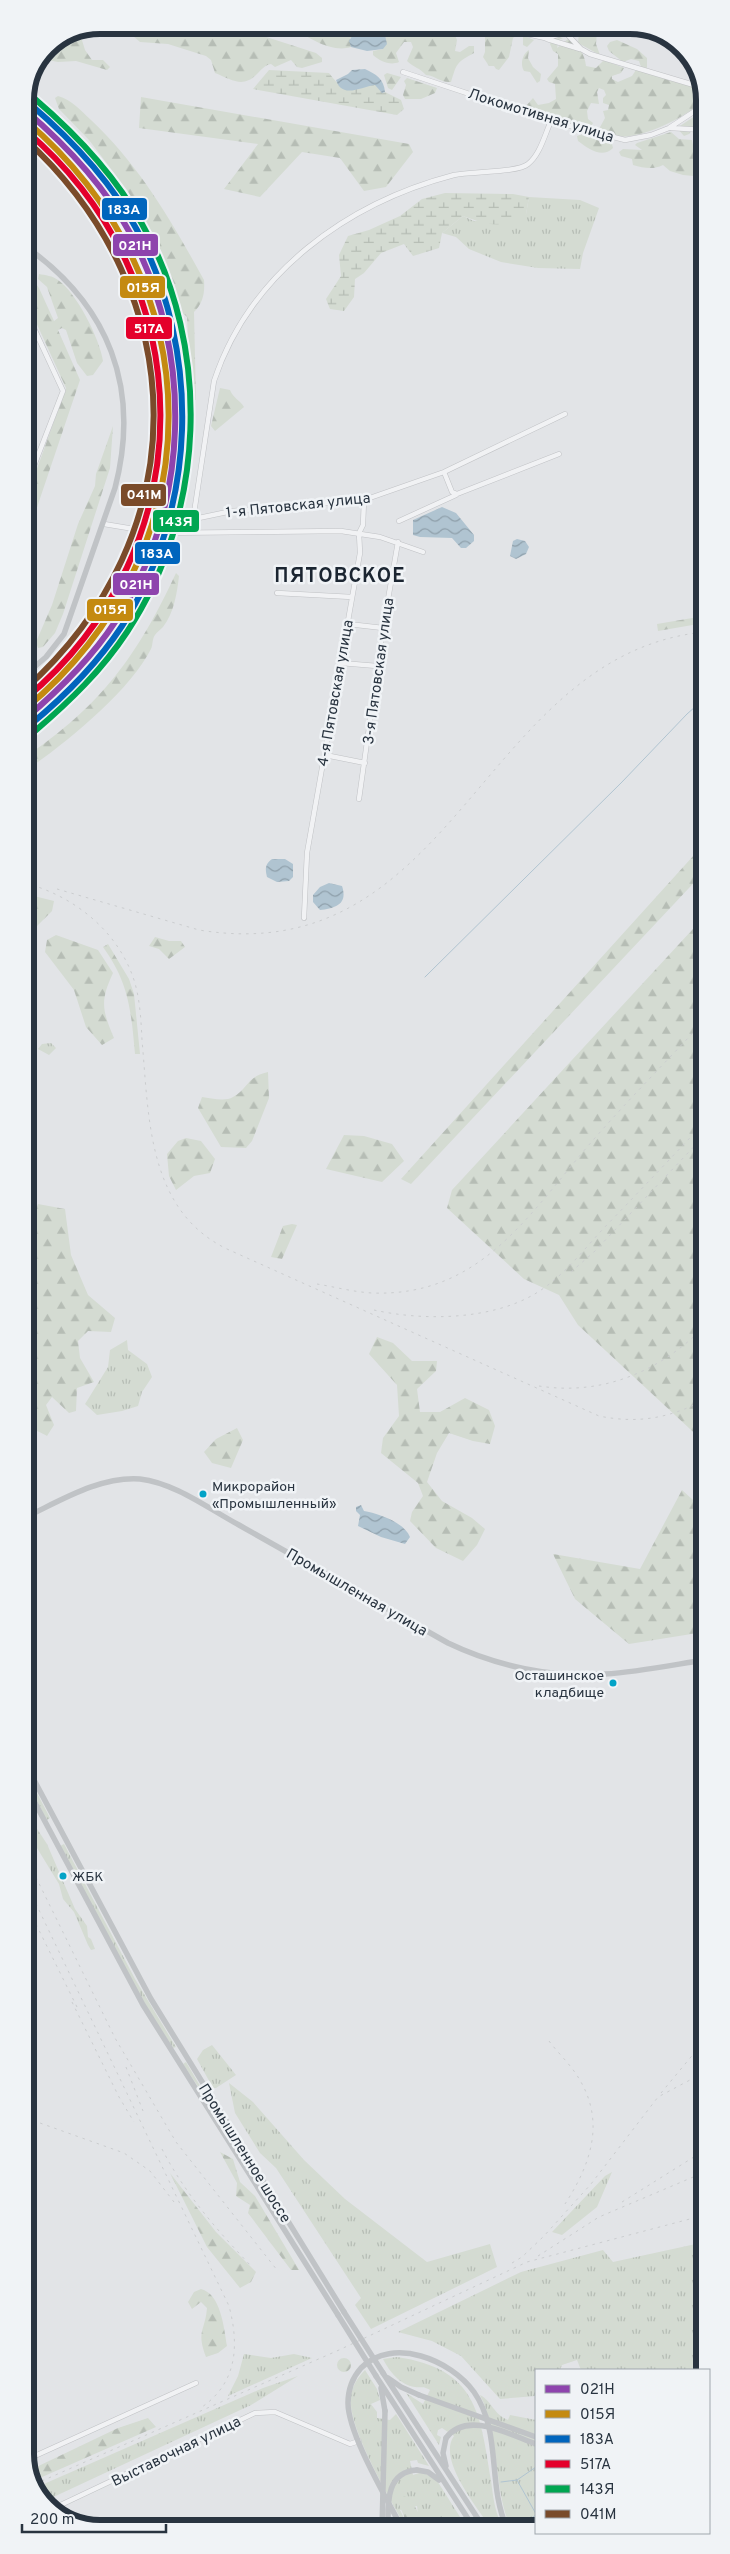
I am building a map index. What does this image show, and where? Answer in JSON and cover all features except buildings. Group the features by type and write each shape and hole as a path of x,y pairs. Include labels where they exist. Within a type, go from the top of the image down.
{"main road":[{"path":"34,253 63,276 85,301 102,332 118,371 124,410 124,449 119,475 104,524 64,634 46,657 34,667"},
{"name":"Промышленная улица","path":"34,1514 84,1490 111,1482 126,1479 150,1481 180,1492 448,1643 478,1656 507,1665 582,1675 606,1674 696,1661"},
{"name":"Промышленное шоссе","path":"34,1780 132,1968 344,2312 479,2520"},
{"name":"Промышленное шоссе","path":"34,1802 118,1962 178,2061 469,2520"},
{"path":"49,1831 58,1826"},
{"path":"178,2061 186,2056"},
{"path":"398,2520 350,2418 348,2395 357,2373 369,2362 388,2353 402,2352 420,2356 453,2372 473,2391 484,2411 491,2444 498,2500 504,2520"},
{"path":"383,2373 401,2387 419,2395 535,2437"},
{"path":"376,2376 383,2396 385,2411 382,2520"},
{"path":"449,2475 443,2453 446,2438 458,2427 471,2424 535,2444"},
{"path":"388,2520 388,2498 392,2486 402,2474 417,2470 433,2475 450,2493"}],"street":[{"path":"527,34 546,38 581,49 590,54 694,85"},
{"path":"546,38 566,34 581,49"},
{"name":"Локомотивная улица","path":"403,72 551,121 625,140 651,135 669,128 696,110"},
{"path":"191,533 214,381 222,360 242,321 272,281 310,245 334,227 385,199 466,172 516,168 527,164 535,155 551,121"},
{"path":"669,128 696,130"},
{"path":"34,328 63,391 34,466"},
{"name":"1-я Пятовская улица","path":"194,519 232,511 364,500 444,472 565,414"},
{"path":"399,521 458,494 558,454"},
{"path":"444,472 452,492 458,494"},
{"name":"4-я Пятовская улица","path":"304,918 307,853 360,553 359,533 363,525 364,500"},
{"path":"104,524 158,533 305,530 359,533 398,542 423,552"},
{"name":"3-я Пятовская улица","path":"359,799 377,666 398,542"},
{"path":"277,592 352,597"},
{"path":"348,624 383,628"},
{"path":"341,663 377,666"},
{"path":"325,755 365,762"},
{"path":"34,2456 196,2382"},
{"name":"Выставочная улица","path":"59,2506 255,2413 275,2412 350,2444 359,2440"}],"green space":[{"path":"134,34 257,34 316,53 322,58 322,62 302,68 297,67 291,60 275,67 271,64 265,66 253,78 238,82 215,73 211,60 206,56 168,44 140,42 133,36"},
{"path":"304,34 455,34 457,40 455,51 460,52 469,46 474,46 474,53 458,64 451,82 447,82 426,75 407,61 413,47 411,42 404,42 396,53 399,62 389,63 373,55 373,51 383,49 350,38 351,47 337,48 329,47"},
{"path":"485,34 524,34 534,40 527,47 523,45 523,37 516,36 513,38 509,57 499,70 494,66 489,66 483,57 485,52"},
{"path":"546,34 553,34 554,36 563,38 559,40 557,48 568,39 575,44 584,58 586,66 596,68 604,60 624,68 621,73 612,76 612,79 618,82 632,76 636,70 695,87 696,106 669,123 653,130 622,137 609,135 599,129 605,118 603,111 608,110 609,105 603,103 603,98 606,95 604,90 599,88 597,92 599,104 591,103 587,111 588,119 593,123 590,128 529,111 526,106 533,98 538,105 549,103 556,99 555,84 547,79 558,66 558,54 553,51 550,44 551,40"},
{"path":"579,34 597,34 596,44 600,55 578,43"},
{"path":"81,37 85,50 92,60 103,60 110,67 107,70 76,61 58,62 47,60 63,45"},
{"path":"617,40 637,49 647,58 647,68 641,67 639,61 631,59 623,62 609,51 607,46 610,42"},
{"path":"529,50 528,58 533,67 541,74 540,81 537,83 530,72 523,69 523,57"},
{"path":"269,70 329,73 340,85 349,89 375,84 382,93 385,92 401,100 404,109 397,115 253,89"},
{"path":"387,73 401,77 392,90 388,88 384,75"},
{"path":"407,78 437,88 435,93 421,99 405,99 403,95 406,85 404,81"},
{"path":"58,96 68,100 79,109 125,156 167,216 204,280 203,298 194,312 196,400 191,400 187,317 175,306 164,259 155,255 155,251 160,249 127,190 89,140 59,109 55,98"},
{"path":"141,97 409,144 413,152 386,187 364,191 340,158 302,152 260,197 224,189 258,144 139,128"},
{"path":"696,115 696,130 692,130 684,136 677,128"},
{"path":"671,132 679,139 692,140 696,156 696,176 670,171 663,165 656,168 648,168 633,165 632,159 621,156 619,152 623,149 642,150 635,145"},
{"path":"583,134 600,137 612,144 613,148 604,153 591,150 578,141 577,136"},
{"path":"445,193 513,194 529,197 526,214 518,219 503,224 488,224 463,216 442,233 439,248 413,256 404,244 381,253 364,273 355,279 354,297 344,311 330,309 326,299 341,276 339,255 348,236 369,230 400,216 422,199"},
{"path":"529,197 580,200 599,208 583,253 580,269 538,268 501,262 469,249 456,237 442,233 463,216 474,221 526,214"},
{"path":"39,274 56,279 72,295 92,329 103,361 93,375 87,376 77,363 66,330 62,328 58,330 80,380 34,516 34,477 66,388 34,318 34,281 54,321 58,318 47,287 38,279"},
{"path":"220,388 230,390 244,407 215,431 211,426"},
{"path":"113,426 110,468 63,614 55,633 43,647 38,648 36,642 52,605 78,524 95,486 96,474"},
{"path":"176,573 179,576 172,609 167,621 154,637 151,649 141,665 128,682 95,716 34,765 34,751 75,718 115,677 132,654 162,602"},
{"path":"696,617 696,624 658,631 657,624"},
{"path":"83,646 53,682 34,698 34,681 63,652"},
{"path":"696,853 696,881 411,1184 401,1179"},
{"path":"34,896 54,901 52,911 37,926 34,924"},
{"path":"696,926 696,1435 578,1325 559,1295 524,1279 447,1208 452,1190"},
{"path":"56,935 98,950 113,973 104,998 104,1005 114,1038 102,1045 86,1027 74,990 45,952 47,940"},
{"path":"155,937 169,941 181,941 185,947 169,959 159,949 149,946"},
{"path":"108,944 129,979 134,994 140,1054 135,1054 130,1010 123,985 112,960 103,947"},
{"path":"51,1043 56,1048 49,1055 38,1049 42,1044"},
{"path":"268,1072 269,1098 252,1141 246,1148 221,1147 198,1108 202,1097 230,1098 238,1094 251,1080"},
{"path":"344,1135 364,1136 392,1144 404,1161 382,1182 326,1169"},
{"path":"186,1138 201,1141 215,1159 210,1173 194,1176 176,1190 169,1176 167,1154 178,1141"},
{"path":"38,1204 65,1209 71,1255 88,1295 115,1318 111,1332 88,1331 78,1341 80,1358 94,1382 77,1388 76,1411 69,1413 52,1397 46,1405 54,1425 47,1436 34,1429 34,1212"},
{"path":"297,1225 282,1259 271,1257 283,1226"},
{"path":"377,1337 393,1343 412,1361 437,1361 436,1371 417,1389 420,1412 440,1412 465,1398 489,1410 495,1426 490,1444 473,1441 449,1433 437,1453 427,1482 442,1501 472,1518 485,1529 477,1545 463,1561 436,1548 410,1521 412,1512 423,1496 418,1483 381,1453 383,1438 399,1416 397,1385 369,1354"},
{"path":"127,1340 128,1350 147,1364 152,1377 142,1392 138,1406 97,1415 85,1404 108,1367 110,1350"},
{"path":"237,1428 243,1440 231,1468 212,1463 204,1452 216,1439"},
{"path":"682,1490 696,1503 696,1633 629,1644 575,1599 553,1554 640,1569"},
{"path":"34,1787 50,1818 47,1820 34,1795"},
{"path":"34,1824 47,1844 75,1909 87,1926 88,1937 91,1939 95,1949 91,1950 88,1945 74,1912 63,1899 59,1884 34,1843"},
{"path":"64,1844 135,1979 176,2047 173,2048 146,2006 60,1846"},
{"path":"212,2045 236,2075 216,2088 213,2088 197,2059 203,2050"},
{"path":"186,2062 206,2096 205,2097 183,2064"},
{"path":"229,2083 253,2102 304,2160 345,2199 427,2262 490,2244 497,2267 371,2329 355,2305 361,2298 276,2168 260,2153 235,2113"},
{"path":"220,2152 233,2159 240,2182 255,2196 299,2270 291,2270 248,2213 250,2205 236,2196 237,2183"},
{"path":"612,2172 597,2207 562,2235 552,2232 605,2176"},
{"path":"170,2173 216,2232 256,2272 251,2282 240,2288 207,2247"},
{"path":"696,2244 696,2369 581,2369 577,2360 562,2365 560,2369 535,2369 535,2396 500,2399 461,2356 432,2341 398,2332 521,2272 603,2250 613,2262"},
{"path":"201,2289 208,2292 217,2304 223,2321 227,2346 218,2353 206,2357 201,2336 207,2308 201,2302 192,2309 188,2302 194,2292"},
{"path":"244,2354 271,2358 294,2354 312,2358 228,2396 238,2376"},
{"path":"397,2357 424,2363 444,2372 459,2384 470,2398 478,2415 483,2434 499,2520 486,2520 461,2483 451,2457 450,2446 454,2436 442,2428 438,2430 437,2435 441,2437 439,2445 406,2393 423,2404 430,2390 410,2386 400,2380 392,2373 383,2359"},
{"path":"344,2358 349,2360 351,2365 349,2370 344,2372 339,2370 337,2365 339,2360"},
{"path":"365,2370 377,2389 380,2400 371,2404 377,2412 377,2418 390,2420 396,2414 429,2466 418,2463 417,2460 410,2461 413,2475 422,2472 436,2479 462,2520 429,2520 418,2514 417,2506 400,2510 405,2520 402,2520 371,2463 356,2426 351,2397 358,2379"},
{"path":"298,2376 251,2405 50,2498 42,2485 263,2388"},
{"path":"480,2395 488,2401 499,2415 508,2420 510,2415 535,2420 535,2520 508,2520 501,2492 491,2426"},
{"path":"148,2418 156,2427 39,2478 35,2468 118,2428"},
{"path":"404,2496 411,2499 419,2514 425,2515 430,2520 406,2520 398,2502"}],"water":[{"path":"353,34 384,34 387,44 383,49 367,51 351,47 349,41"},
{"path":"365,69 379,78 385,92 382,93 375,85 353,90 343,89 339,86 336,80 352,70"},
{"path":"442,507 456,513 474,535 474,541 466,548 461,548 452,538 413,535 413,520"},
{"path":"517,539 525,541 529,547 526,554 516,559 510,556 513,541"},
{"path":"272,859 285,859 293,864 293,877 289,881 277,882 267,877 266,867"},
{"path":"329,883 342,886 342,901 336,906 320,910 313,902 313,895 320,887"},
{"path":"361,1505 364,1511 383,1516 402,1527 410,1537 405,1544 381,1537 358,1526 360,1515 356,1511 356,1507"}],"waterway":[{"path":"425,977 696,706"},
{"path":"501,2482 517,2480 535,2468"},
{"path":"517,2480 535,2512"},
{"path":"528,2520 535,2516"}],"railway":[{"path":"57,889 199,930 285,930 355,904 413,860 514,747 567,694 629,653 696,634"},
{"path":"34,886 77,906 92,918 117,946 127,962 134,980 139,1002 147,1100 157,1159 167,1186 181,1211 201,1232 227,1249 599,1416 627,1419 653,1418 679,1411 696,1404"},
{"path":"317,1284 372,1293 410,1291 442,1282 471,1267 497,1248 521,1225 602,1130 696,1030"},
{"path":"374,1310 413,1316 455,1316 476,1314 496,1309 533,1295 553,1281 570,1265 696,1131"},
{"path":"571,1272 594,1252 696,1144"},
{"path":"539,1386 586,1387 629,1377 669,1356 696,1335"},
{"path":"34,1873 115,2038 176,2142 277,2270"},
{"path":"34,1900 229,2306 234,2334 233,2361 223,2386 202,2407"},
{"path":"34,1920 77,2007"},
{"path":"72,2002 119,2097 134,2122"},
{"path":"549,2041 575,2072 587,2093 593,2126 588,2158 565,2204"},
{"path":"661,2093 696,2051"},
{"path":"126,2067 143,2111"},
{"path":"512,2263 522,2257 544,2236 591,2184 658,2097 696,2077"},
{"path":"34,2121 124,2153 150,2171 174,2202"},
{"path":"162,2149 202,2211 251,2266"},
{"path":"622,2202 696,2156"},
{"path":"538,2256 599,2217 696,2176"},
{"path":"40,2482 339,2350 527,2262 696,2217"}],"transit line":[{"name":"143Я","path":"35,99 80,141 120,189 142,224 165,272 180,323 189,376 190,430 185,483 173,535 153,585 127,632 107,659 73,697 35,731"},
{"name":"183А","path":"34,108 90,162 127,212 137,230 158,277 172,327 180,378 182,430 177,481 165,532 147,580 122,626 102,653 68,691 34,722"},
{"name":"021Н","path":"34,118 83,167 108,198 130,233 151,279 165,328 173,378 175,429 170,480 158,530 140,577 115,622 96,649 34,711"},
{"name":"015Я","path":"34,129 87,185 132,257 159,335 169,415 160,495 133,572 88,644 34,700"},
{"name":"517А","path":"34,139 84,192 126,261 152,337 160,414 152,492 127,568 85,637 34,690"},
{"name":"041М","path":"34,149 81,201 121,269 145,341 154,414 146,488 122,560 82,628 34,679"}],"place":[{"name":"Микрорайон «Промышленный»","path":"203,1494"},
{"name":"Осташинское кладбище","path":"613,1683"},
{"name":"ЖБК","path":"63,1876"}],"district":[{"name":"ПЯТОВСКОЕ","path":"340,575"}]}
